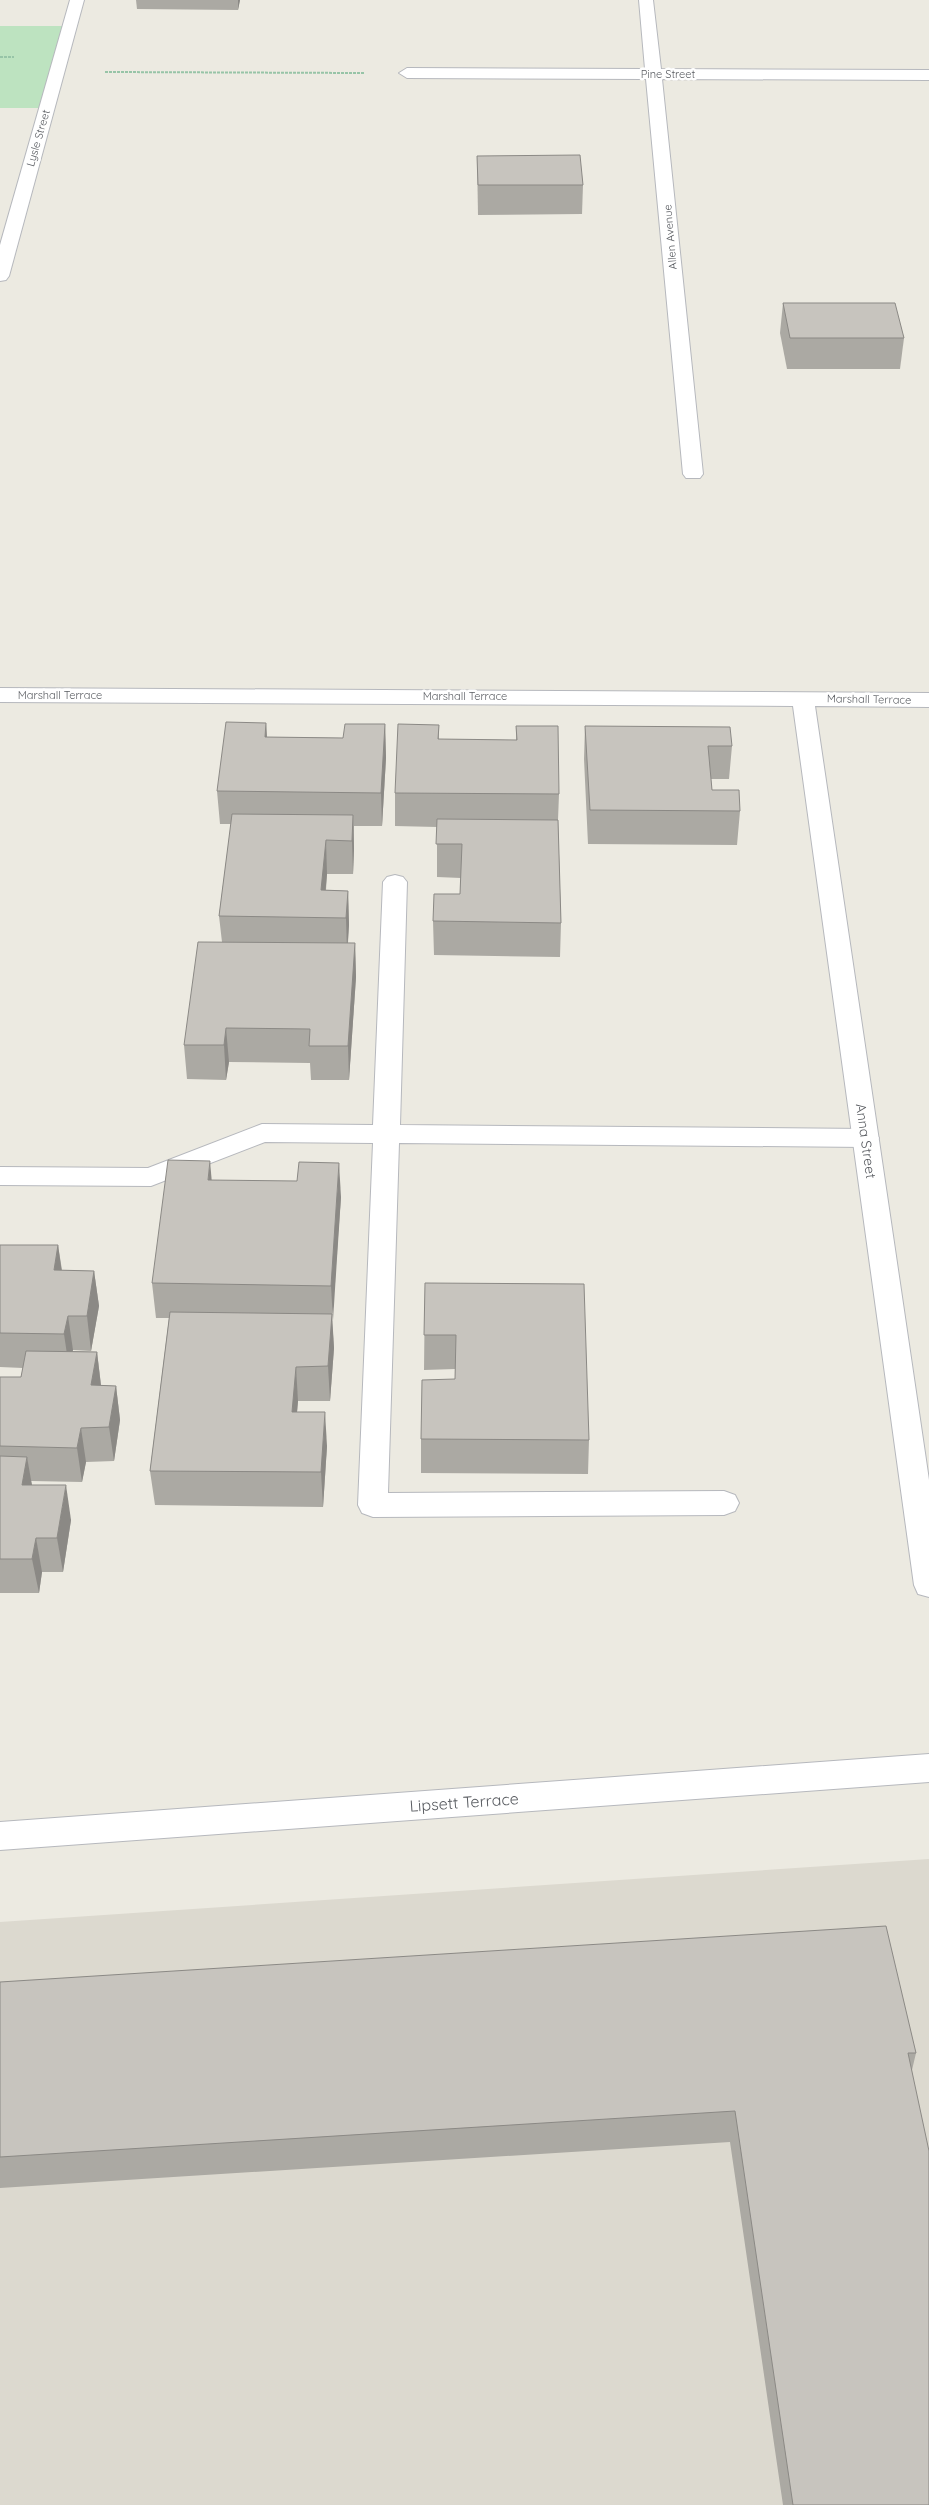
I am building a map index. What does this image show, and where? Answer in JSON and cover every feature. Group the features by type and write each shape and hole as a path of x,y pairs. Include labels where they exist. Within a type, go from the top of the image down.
{"street":[{"name":"Lysle Street","path":"0,276 77,0"},
{"name":"Allen Avenue","path":"646,0 692,474"},
{"name":"Pine Street","path":"407,73 929,75"},
{"name":"Marshall Terrace","path":"0,695 929,700"},
{"name":"Anna Street","path":"803,698 929,1585"},
{"path":"395,882 373,1505 724,1503"},
{"path":"0,1176 151,1177 262,1133 866,1138"},
{"name":"Lipsett Terrace","path":"0,1836 929,1768"}],"path":[{"path":"57,72 407,73"}],"shaded area":[{"path":"929,1859 929,2505 0,2505 0,1922"}],"green space":[{"path":"0,26 70,26 47,108 0,108"}],"building":[{"path":"580,155 583,185 478,185 477,156"},
{"path":"783,303 895,303 904,338 790,338"},
{"path":"226,722 266,723 265,737 343,738 345,724 385,724 381,793 217,791"},
{"path":"398,724 439,725 438,739 517,740 516,726 558,726 559,794 395,793"},
{"path":"585,726 730,727 732,746 708,746 712,790 739,790 740,811 590,810"},
{"path":"232,814 353,815 352,841 326,840 321,890 348,891 346,918 219,916"},
{"path":"437,819 558,820 561,923 433,921 434,894 460,894 462,844 436,844"},
{"path":"198,942 355,943 348,1046 309,1046 310,1029 226,1028 224,1045 184,1045"},
{"path":"168,1160 210,1161 208,1180 297,1181 299,1162 339,1163 331,1286 152,1283"},
{"path":"0,1245 58,1245 54,1270 94,1271 87,1316 68,1316 64,1334 0,1333"},
{"path":"425,1283 584,1284 589,1440 421,1439 422,1380 455,1379 456,1335 424,1335"},
{"path":"170,1312 332,1314 328,1366 296,1367 292,1412 325,1412 321,1472 150,1471"},
{"path":"26,1351 97,1352 91,1385 116,1386 109,1427 81,1428 77,1448 0,1446 0,1377 21,1377"},
{"path":"0,1456 27,1457 22,1485 66,1485 57,1538 36,1538 32,1559 0,1559"},
{"path":"886,1926 916,2053 908,2053 929,2151 929,2505 793,2505 735,2111 0,2157 0,1982"}]}
